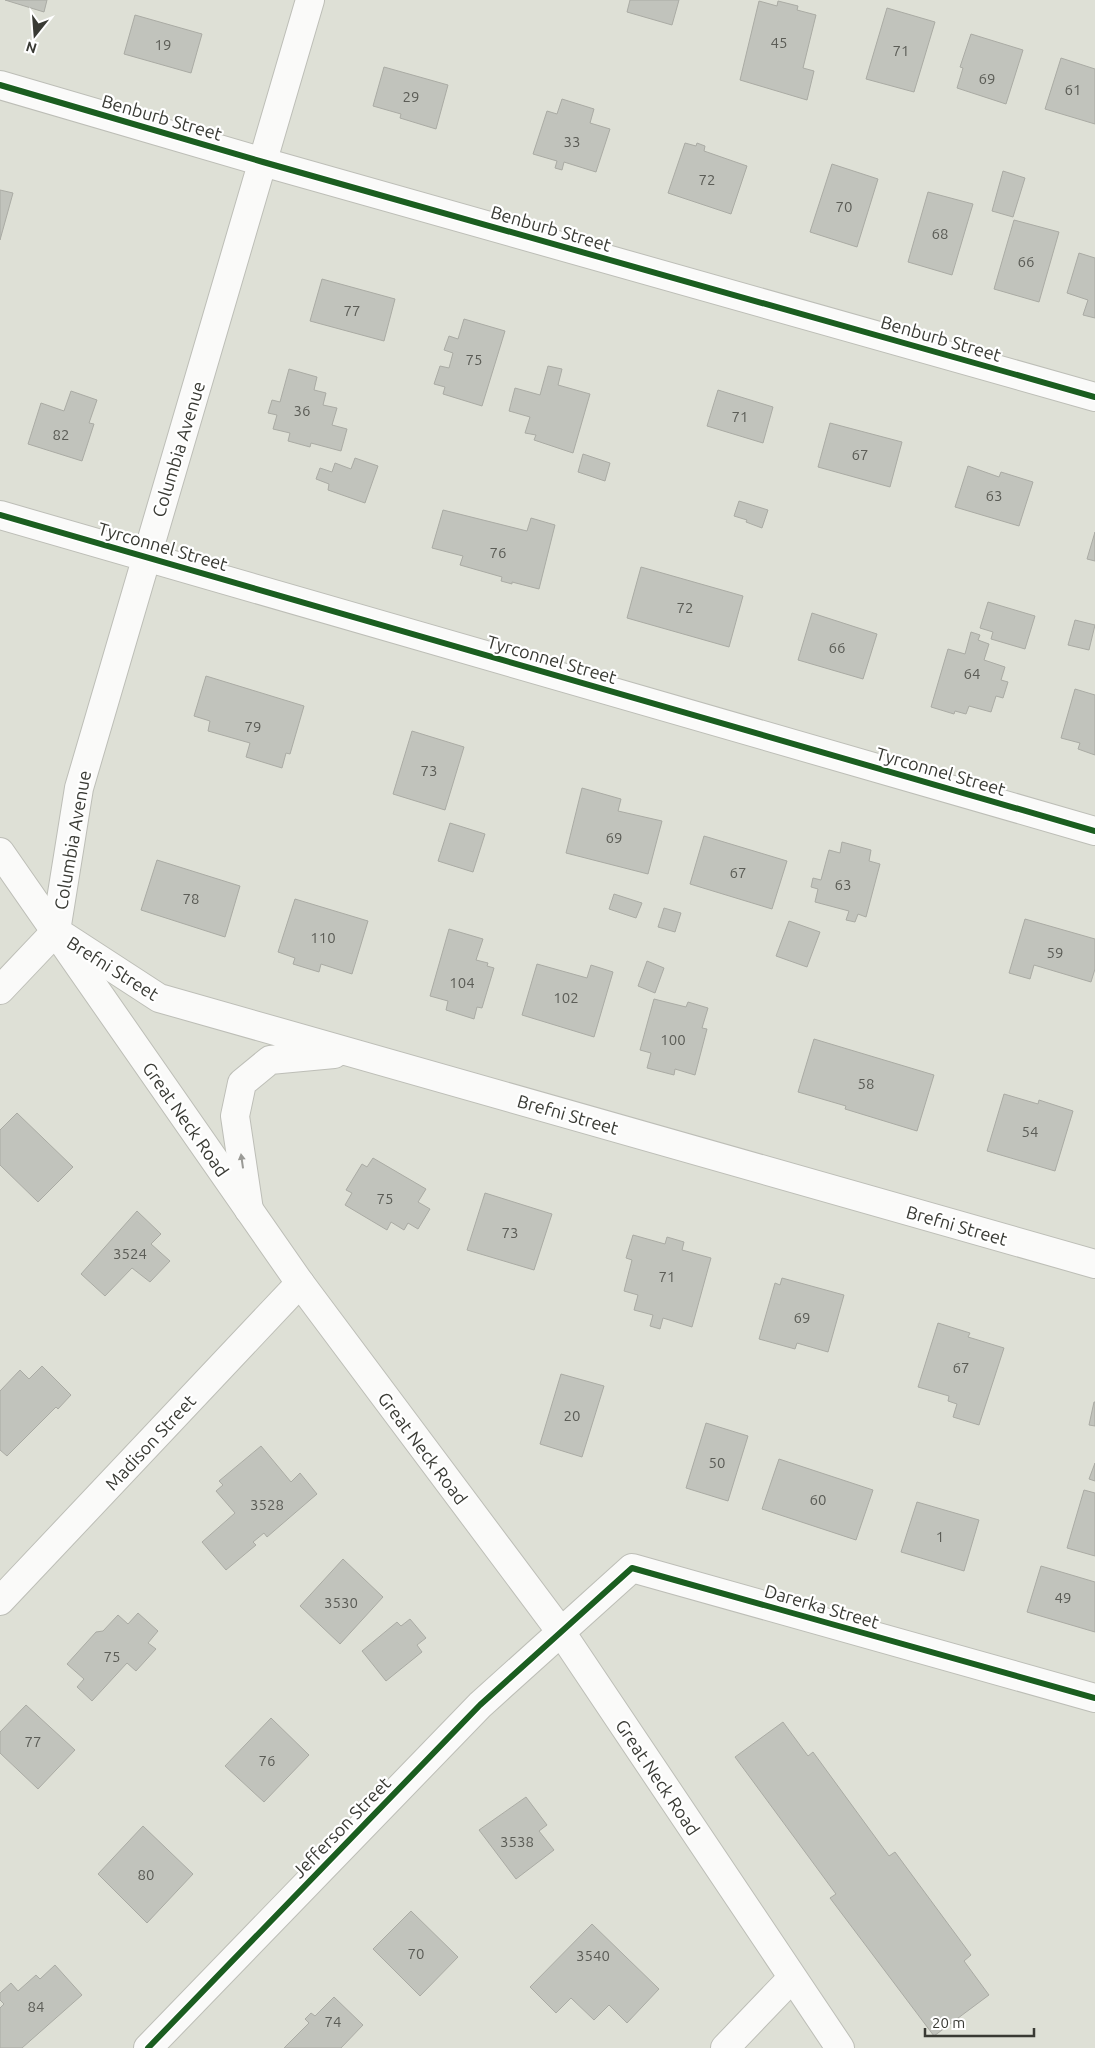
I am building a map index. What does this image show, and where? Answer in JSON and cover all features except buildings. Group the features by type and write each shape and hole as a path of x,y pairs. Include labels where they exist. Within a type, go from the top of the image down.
{"street":[{"name":"Columbia Avenue","path":"56,931 79,788 310,0"},
{"name":"Benburb Street","path":"0,85 263,162 1095,396"},
{"name":"Tyrconnel Street","path":"0,515 1095,831"},
{"name":"Great Neck Road","path":"0,852 300,1283 561,1632 840,2048"},
{"path":"0,990 56,931"},
{"name":"Brefni Street","path":"56,931 158,998 1095,1264"},
{"path":"249,1210 235,1116 242,1083 270,1060 352,1053"},
{"name":"Madison Street","path":"0,1601 300,1283"},
{"name":"Darerka Street","path":"561,1632 632,1568 1095,1698"},
{"name":"Jefferson Street","path":"148,2048 480,1705 561,1632"},
{"path":"725,2048 792,1978"}],"cycle path":[{"path":"0,85 263,162 1095,397"},
{"path":"0,515 1095,831"},
{"path":"148,2048 480,1705 632,1568 1095,1698"}]}
